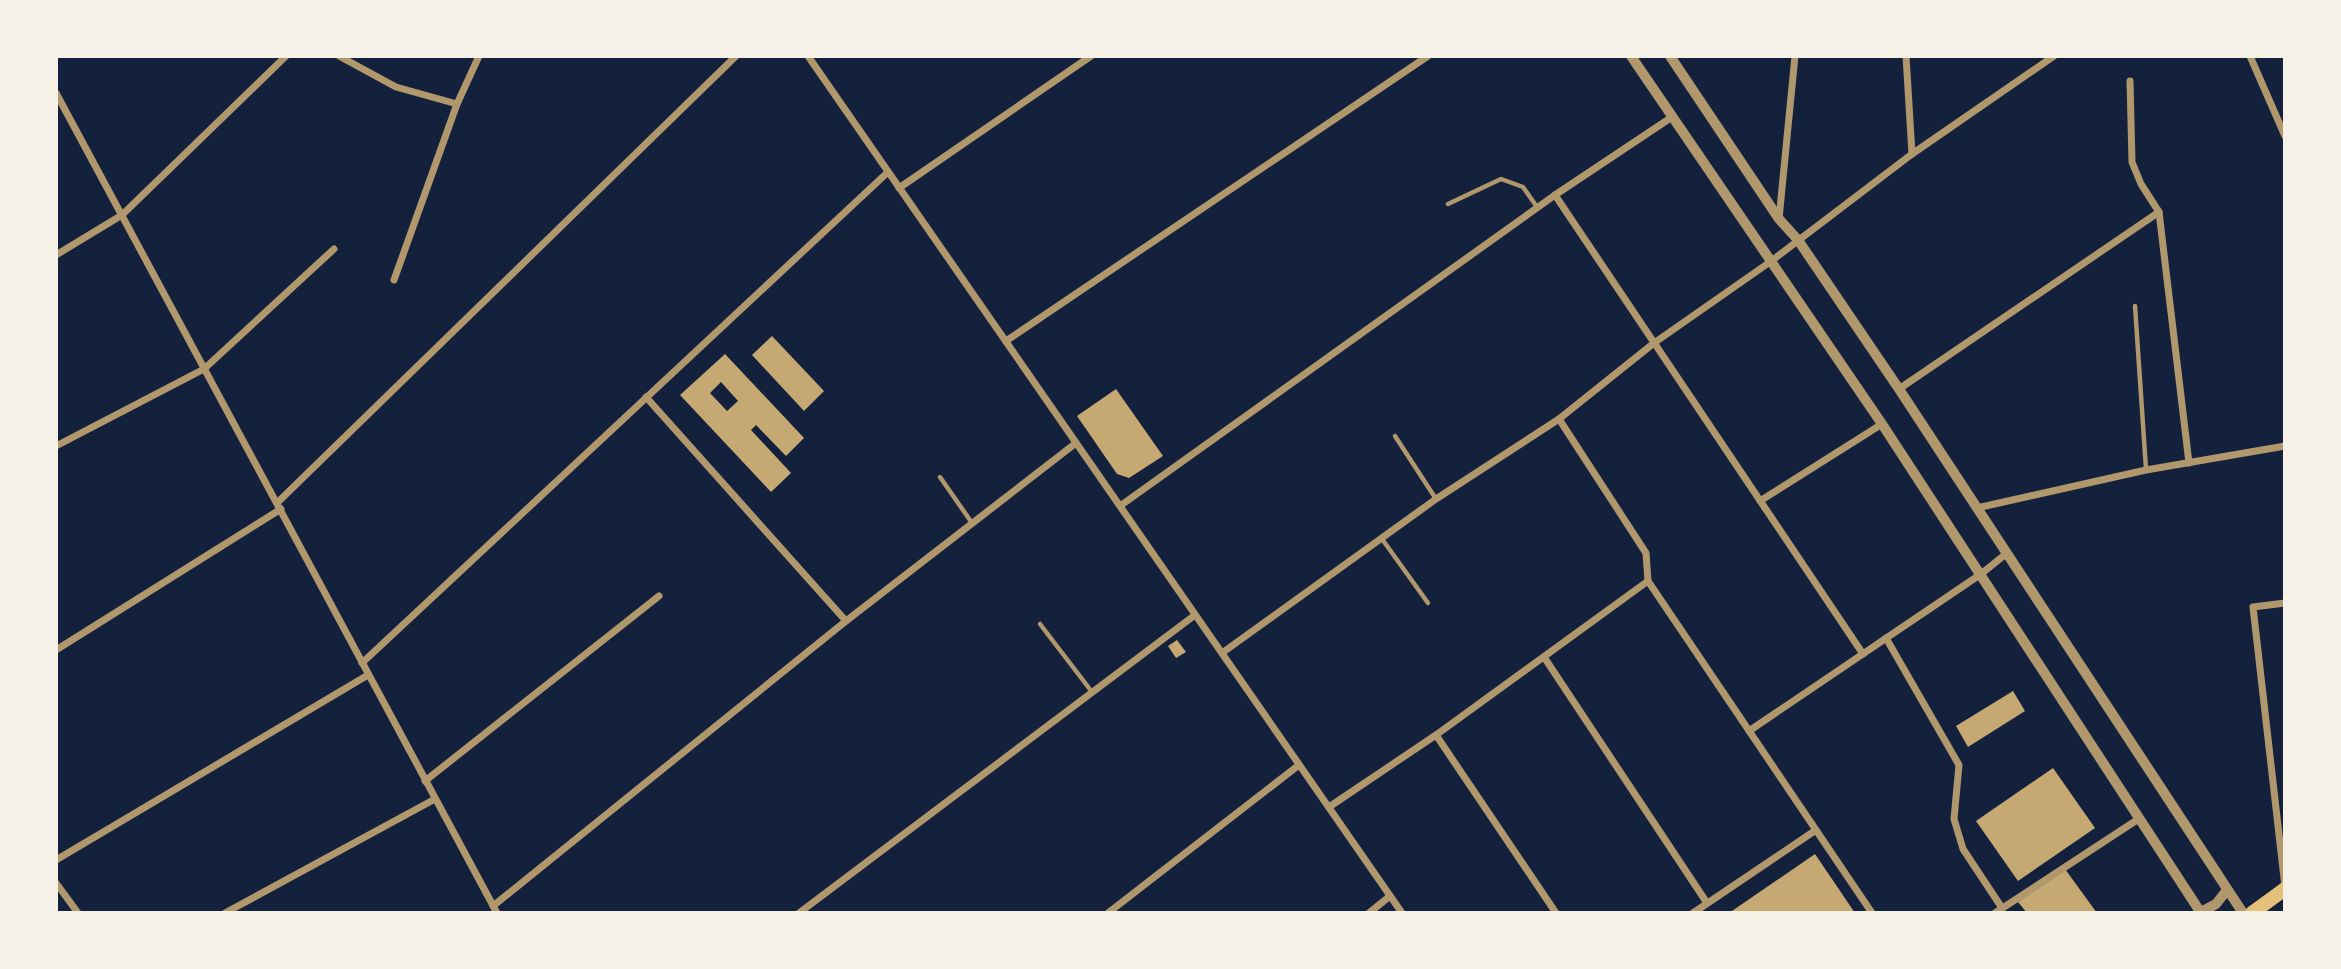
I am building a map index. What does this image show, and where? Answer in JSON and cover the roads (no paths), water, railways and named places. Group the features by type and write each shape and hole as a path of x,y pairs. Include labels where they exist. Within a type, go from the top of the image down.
{"main road":[{"path":"2252,913 2285,888"}],"street":[{"path":"56,255 121,215 286,56"},
{"path":"339,56 396,87 457,104"},
{"path":"394,280 457,104 479,56"},
{"path":"56,650 279,506 736,56"},
{"path":"808,56 1402,913"},
{"path":"899,187 1091,56"},
{"path":"1006,341 1428,56"},
{"path":"1631,56 1882,424 2201,913 2216,904 2227,890"},
{"path":"1671,56 1779,219 1798,240 1899,389 2243,913"},
{"path":"1779,219 1795,56"},
{"path":"1906,56 1912,154"},
{"path":"1222,653 1436,499 1559,419 1654,343 1770,262 1912,154 2054,56"},
{"path":"2250,56 2285,136"},
{"path":"2130,81 2132,162 2141,184 2159,212 2189,463"},
{"path":"56,93 495,909 846,621 1076,443"},
{"path":"1120,506 1555,195 1672,117"},
{"path":"362,663 888,172"},
{"path":"1555,195 1863,654"},
{"path":"1899,389 2159,212"},
{"path":"56,446 204,369 334,249"},
{"path":"646,397 846,621"},
{"path":"1559,419 1646,553 1648,581 1872,913"},
{"path":"1760,501 1882,424"},
{"path":"1977,508 2146,470 2285,446"},
{"path":"1749,731 2007,553"},
{"path":"1329,807 1436,734 1648,581"},
{"path":"425,781 659,597"},
{"path":"2285,603 2253,607 2285,888"},
{"path":"799,913 1195,615"},
{"path":"1886,638 1959,765 1954,819 1963,849 1998,911 2140,817"},
{"path":"1544,657 1707,903"},
{"path":"56,860 368,675"},
{"path":"1436,734 1556,913"},
{"path":"1108,913 1299,765"},
{"path":"225,913 435,799"},
{"path":"1693,913 1816,830"},
{"path":"56,883 78,913"},
{"path":"1369,913 1390,896"}],"lane":[{"path":"1448,204 1501,179 1523,187 1538,208"},
{"path":"2135,306 2146,470"},
{"path":"1395,436 1436,499"},
{"path":"940,477 972,523"},
{"path":"1382,538 1428,603"},
{"path":"1040,624 1092,692"}]}
